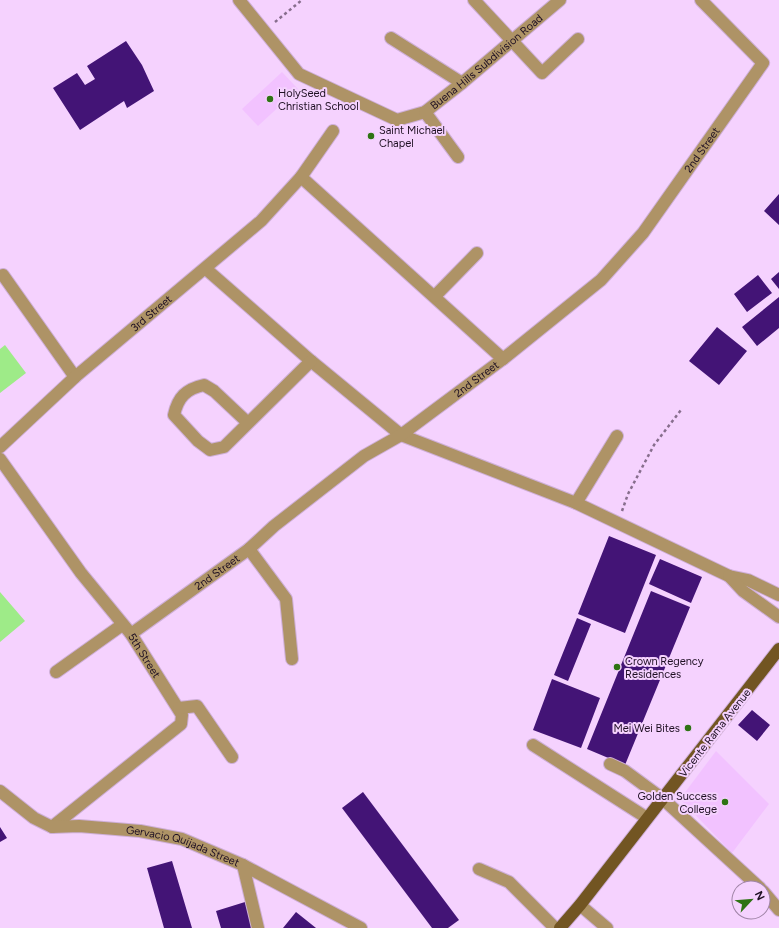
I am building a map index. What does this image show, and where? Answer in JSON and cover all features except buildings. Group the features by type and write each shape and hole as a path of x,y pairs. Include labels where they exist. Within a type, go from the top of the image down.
{"main road":[{"name":"Vicente Rama Avenue","path":"560,928 580,905 779,650"}],"street":[{"name":"Buena Hills Subdivision Road","path":"239,0 299,74 397,120 425,112 462,83 560,0"},
{"path":"474,0 542,73 578,39"},
{"name":"2nd Street","path":"130,634 249,549 274,526 364,456 401,436 503,359 601,280 643,234 763,64 701,0"},
{"path":"392,38 462,83"},
{"path":"425,112 458,157"},
{"name":"3rd Street","path":"0,447 75,377 261,221 301,178 333,131"},
{"path":"301,178 435,296 503,359"},
{"path":"435,296 477,253"},
{"path":"206,268 401,436 429,445 576,503 729,576 748,580 779,595"},
{"path":"3,275 75,377"},
{"path":"247,422 214,391 204,384 192,388 177,402 174,415 198,441 210,450 224,447 247,422 311,360"},
{"path":"576,503 617,436"},
{"name":"5th Street","path":"0,459 81,573 130,634 179,708"},
{"path":"249,549 286,599 292,659"},
{"path":"729,576 743,592 779,617"},
{"path":"56,672 122,625"},
{"path":"52,827 181,724 183,719 179,708 197,706 232,757"},
{"path":"533,745 647,818"},
{"path":"610,764 625,772 663,799 751,880"},
{"name":"Gervacio Quijada Street","path":"0,791 34,818 52,827 79,826 140,831 182,839 244,865 361,928"},
{"path":"244,865 258,928"},
{"path":"479,869 509,882 555,928"},
{"path":"771,900 779,910"},
{"path":"580,905 607,928"}],"path":[{"path":"273,24 302,0"},
{"path":"618,523 628,494 654,445 681,410"}],"shaded area":[{"name":"HolySeed Christian School","path":"282,72 298,89 258,126 242,109"},
{"name":"Golden Success College","path":"716,751 769,804 732,853 680,799"}],"green space":[{"path":"5,345 26,373 0,393 0,349"},
{"path":"0,592 25,621 0,642"}],"place":[{"name":"HolySeed Christian School","path":"270,99"},
{"name":"Saint Michael Chapel","path":"371,136"},
{"name":"Crown Regency Residences","path":"617,667"},
{"name":"Mei Wei Bites","path":"688,728"},
{"name":"Golden Success College","path":"725,802"}]}
